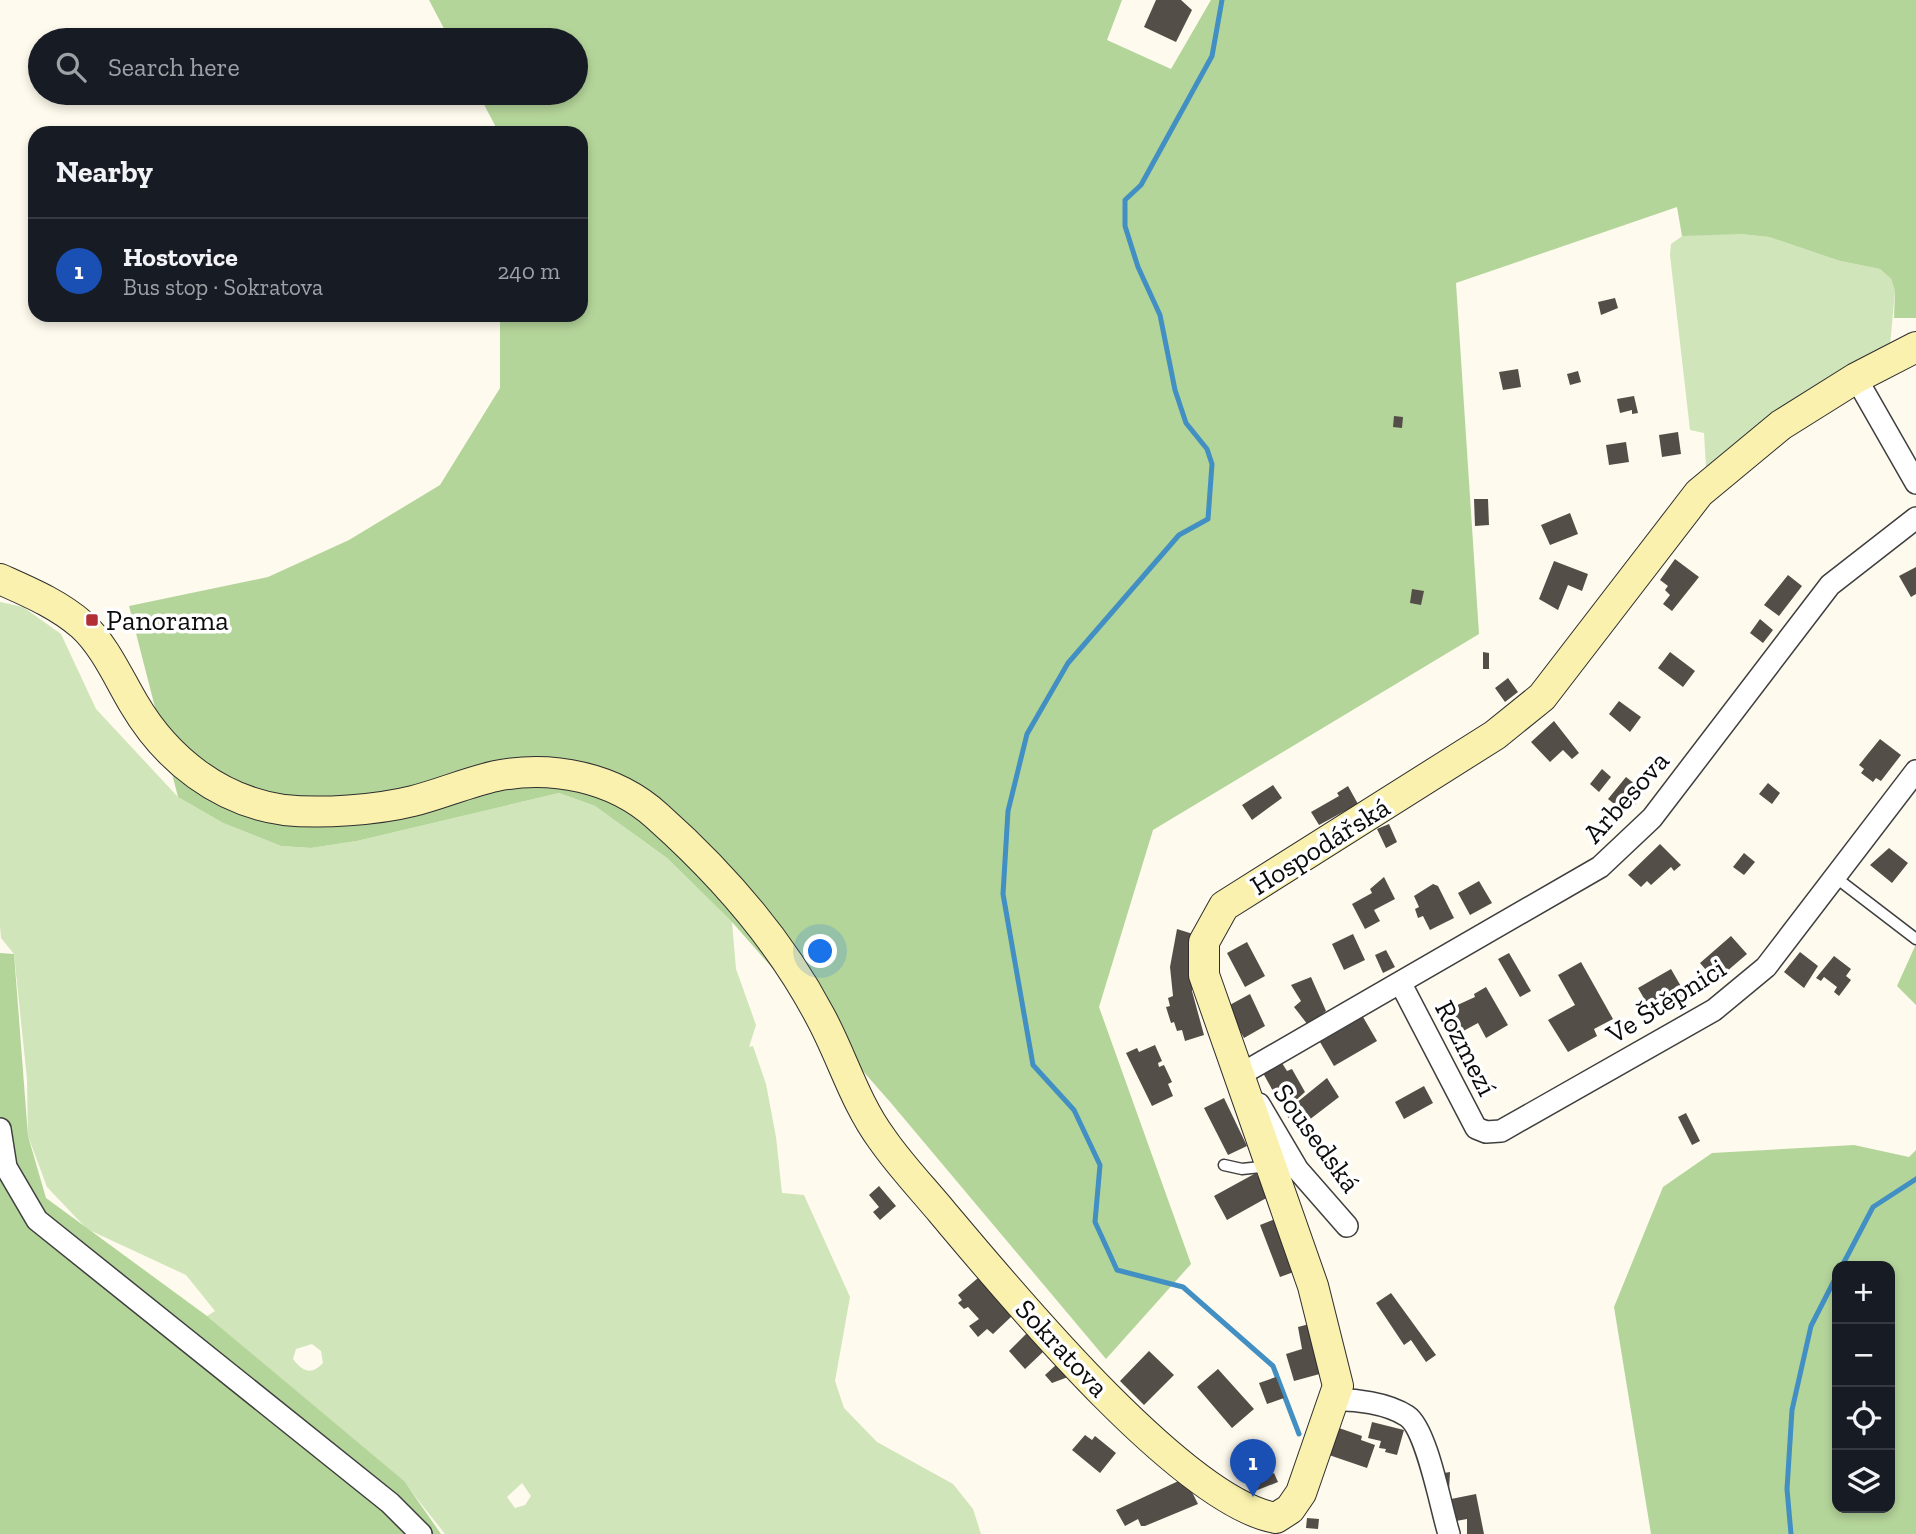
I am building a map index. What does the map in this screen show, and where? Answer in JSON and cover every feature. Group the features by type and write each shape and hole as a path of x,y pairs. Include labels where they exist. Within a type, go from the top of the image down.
{"street":[{"name":"Hospodářská","path":"1281,1526 1301,1493 1338,1386 1313,1286 1204,975 1204,942 1224,906 1495,736 1542,698 1699,493 1781,425 1856,378 1916,347"},
{"path":"1856,378 1916,483"},
{"name":"Arbesova","path":"1240,1080 1600,867 1652,818 1830,585 1916,518"},
{"name":"Sokratova","path":"0,579 49,601 85,627 143,718 198,778 235,798 285,810 351,809 408,802 497,776 549,770 606,784 654,812 729,887 759,923 820,1016 853,1091 881,1139 1004,1287 1137,1426 1200,1478 1281,1526"},
{"name":"Ve Štěpnici","path":"1486,1132 1501,1131 1714,1010 1766,967 1916,771"},
{"name":"Rozmezí","path":"1401,984 1476,1128 1486,1132"},
{"name":"Sousedská","path":"1240,1080 1262,1108 1298,1170 1347,1226"},
{"path":"0,1129 6,1167 37,1220 390,1503 421,1534"},
{"path":"1332,1400 1354,1399 1408,1417 1419,1432 1449,1534"}],"lane":[{"path":"1835,877 1916,939"},
{"path":"1224,1166 1242,1169 1272,1166"}],"green space":[{"path":"429,0 1122,0 1107,40 1171,69 1211,0 1916,0 1916,318 1894,318 1895,291 1891,279 1880,269 1840,261 1769,237 1740,234 1682,236 1677,207 1456,283 1479,634 1153,830 1099,1007 1191,1264 1106,1359 891,1103 732,922 667,858 595,806 559,793 357,841 311,848 281,846 223,823 178,797 129,606 268,577 349,540 440,485 500,388 500,322 588,322 588,126 495,126 484,105 588,105 588,28 444,28"},
{"path":"1685,234 1769,237 1840,261 1880,269 1891,279 1895,291 1890,346 1706,467 1704,433 1690,430 1670,255 1671,244"},
{"path":"0,602 23,607 61,634 96,709 178,797 223,823 281,846 311,848 357,841 559,793 595,806 667,858 732,922 736,969 756,1025 749,1047 753,1046 766,1084 776,1137 782,1193 804,1195 850,1297 835,1381 844,1408 877,1442 953,1484 973,1509 981,1534 445,1534 403,1481 207,1316 215,1311 186,1275 87,1229 47,1187 28,1136 27,1079 14,954 1,938","holes":["312,1344 321,1351 323,1363 311,1371 300,1367 293,1359 296,1349","522,1483 531,1496 525,1505 515,1508 507,1497"]},
{"path":"1916,944 1916,1005 1897,986"},
{"path":"0,953 14,954 28,1136 46,1198 207,1316 404,1481 441,1534 0,1534"},
{"path":"1854,1145 1909,1157 1916,1150 1916,1534 1651,1534 1614,1307 1663,1187 1712,1153"}],"building":[{"path":"1156,0 1181,0 1192,10 1176,42 1144,27"},
{"path":"1615,298 1618,308 1601,315 1598,302"},
{"path":"1518,369 1521,387 1503,390 1499,372"},
{"path":"1578,371 1581,382 1570,385 1567,374"},
{"path":"1634,396 1638,413 1632,414 1632,410 1620,413 1617,399"},
{"path":"1394,416 1403,417 1402,428 1393,427"},
{"path":"1678,432 1681,454 1662,457 1659,435"},
{"path":"1626,442 1629,462 1609,465 1606,445"},
{"path":"1474,499 1488,499 1489,525 1475,526"},
{"path":"1570,513 1578,534 1550,545 1541,525"},
{"path":"1675,559 1699,577 1672,611 1663,604 1670,595 1665,590 1668,586 1660,580"},
{"path":"1554,561 1588,574 1582,591 1568,585 1558,610 1539,599"},
{"path":"1916,567 1916,594 1911,597 1899,576"},
{"path":"1788,575 1802,586 1779,616 1764,605"},
{"path":"1412,589 1424,591 1421,605 1410,603"},
{"path":"1760,619 1773,630 1763,643 1750,633"},
{"path":"1483,652 1489,653 1489,669 1483,669"},
{"path":"1670,652 1695,671 1683,687 1658,668"},
{"path":"1508,678 1518,692 1505,702 1495,688"},
{"path":"1619,701 1641,717 1630,732 1609,714"},
{"path":"1554,721 1579,753 1572,759 1563,750 1550,762 1531,742"},
{"path":"1880,739 1901,755 1881,781 1876,778 1873,782 1861,773 1864,769 1859,765"},
{"path":"1602,769 1611,777 1599,792 1590,784"},
{"path":"1626,777 1645,792 1630,811 1621,803 1618,807 1608,799"},
{"path":"1768,783 1780,793 1772,804 1759,794"},
{"path":"1273,785 1282,798 1252,820 1242,805"},
{"path":"1348,786 1358,804 1319,825 1311,812 1339,796 1337,793"},
{"path":"1389,824 1397,842 1386,848 1377,829"},
{"path":"1660,844 1681,865 1674,871 1671,867 1651,885 1647,881 1641,887 1628,875"},
{"path":"1889,848 1908,863 1892,883 1870,865"},
{"path":"1744,853 1755,862 1744,875 1733,867"},
{"path":"1384,877 1395,899 1374,910 1380,921 1365,929 1352,904 1372,893 1370,889"},
{"path":"1479,881 1492,903 1470,915 1458,893"},
{"path":"1433,884 1438,886 1454,918 1430,930 1423,916 1418,918 1415,909 1419,907 1414,896"},
{"path":"1177,929 1193,934 1192,991 1204,1035 1185,1041 1182,1030 1177,1031 1174,1022 1171,1023 1166,1007 1170,1006 1168,998 1173,996 1170,967"},
{"path":"1353,934 1365,960 1344,970 1332,944"},
{"path":"1731,936 1747,954 1719,978 1710,967 1706,970 1700,963"},
{"path":"1247,942 1265,976 1245,987 1227,953"},
{"path":"1386,950 1395,967 1383,973 1375,955"},
{"path":"1800,952 1818,966 1804,988 1784,972"},
{"path":"1509,953 1531,991 1520,997 1498,959"},
{"path":"1834,956 1851,969 1846,976 1851,980 1839,996 1834,992 1837,987 1824,977 1821,981 1816,978"},
{"path":"1581,962 1613,1019 1594,1029 1597,1036 1568,1052 1548,1020 1575,1005 1558,975"},
{"path":"1671,969 1686,995 1653,1014 1638,988"},
{"path":"1311,977 1326,1011 1308,1025 1294,1007 1301,1001 1291,985"},
{"path":"1486,987 1508,1025 1486,1038 1478,1023 1456,1035 1442,1012 1475,997 1474,994"},
{"path":"1250,994 1265,1026 1244,1038 1226,1007"},
{"path":"1363,1017 1377,1041 1334,1066 1320,1042"},
{"path":"1155,1045 1162,1061 1158,1063 1159,1067 1164,1065 1172,1082 1168,1084 1173,1096 1152,1106 1126,1053 1137,1048 1139,1052"},
{"path":"1282,1063 1287,1071 1292,1069 1305,1092 1284,1111 1263,1073"},
{"path":"1327,1078 1339,1097 1296,1130 1285,1112"},
{"path":"1424,1086 1433,1103 1404,1119 1395,1102"},
{"path":"1224,1098 1247,1146 1228,1155 1204,1108"},
{"path":"1686,1113 1700,1141 1692,1145 1678,1117"},
{"path":"1256,1173 1270,1196 1227,1220 1214,1196"},
{"path":"879,1186 896,1206 880,1220 873,1212 879,1207 869,1195"},
{"path":"1278,1218 1299,1270 1280,1277 1260,1225"},
{"path":"978,1278 1012,1316 993,1334 987,1329 978,1337 969,1326 979,1319 968,1307 964,1309 958,1303 962,1300 958,1295"},
{"path":"1391,1293 1436,1355 1426,1362 1411,1340 1404,1345 1376,1303"},
{"path":"1313,1323 1327,1372 1294,1381 1286,1354 1302,1349 1298,1327"},
{"path":"1027,1333 1044,1351 1025,1369 1009,1351"},
{"path":"1149,1351 1174,1375 1144,1405 1120,1381"},
{"path":"1056,1365 1068,1377 1052,1383 1045,1375"},
{"path":"1218,1369 1254,1409 1232,1428 1197,1387"},
{"path":"1276,1377 1284,1398 1267,1404 1259,1383"},
{"path":"1372,1422 1404,1430 1397,1455 1379,1448 1381,1441 1368,1438"},
{"path":"1339,1428 1362,1436 1361,1440 1375,1445 1367,1468 1329,1455"},
{"path":"1085,1435 1092,1440 1095,1436 1116,1453 1100,1473 1072,1450"},
{"path":"1450,1472 1449,1490 1449,1494 1438,1474"},
{"path":"1274,1473 1278,1482 1255,1491 1251,1483"},
{"path":"1185,1478 1198,1504 1145,1526 1141,1526 1138,1519 1125,1526 1116,1510"},
{"path":"1476,1494 1484,1534 1467,1534 1467,1519 1456,1521 1451,1499"},
{"path":"1307,1518 1319,1519 1318,1529 1306,1528"}],"waterway":[{"path":"1222,0 1212,56 1141,185 1125,200 1125,226 1138,267 1160,315 1175,390 1186,423 1207,449 1212,464 1208,519 1179,535 1068,663 1027,734 1008,811 1003,894 1033,1065 1074,1110 1100,1165 1095,1222 1117,1270 1183,1287 1273,1366 1299,1434"},
{"path":"1845,1261 1873,1207 1916,1179"},
{"path":"1791,1534 1787,1489 1792,1410 1811,1326 1832,1285"}],"place":[{"name":"Panorama","path":"92,620"},
{"name":"Hostovice","path":"1253,1497"}]}
